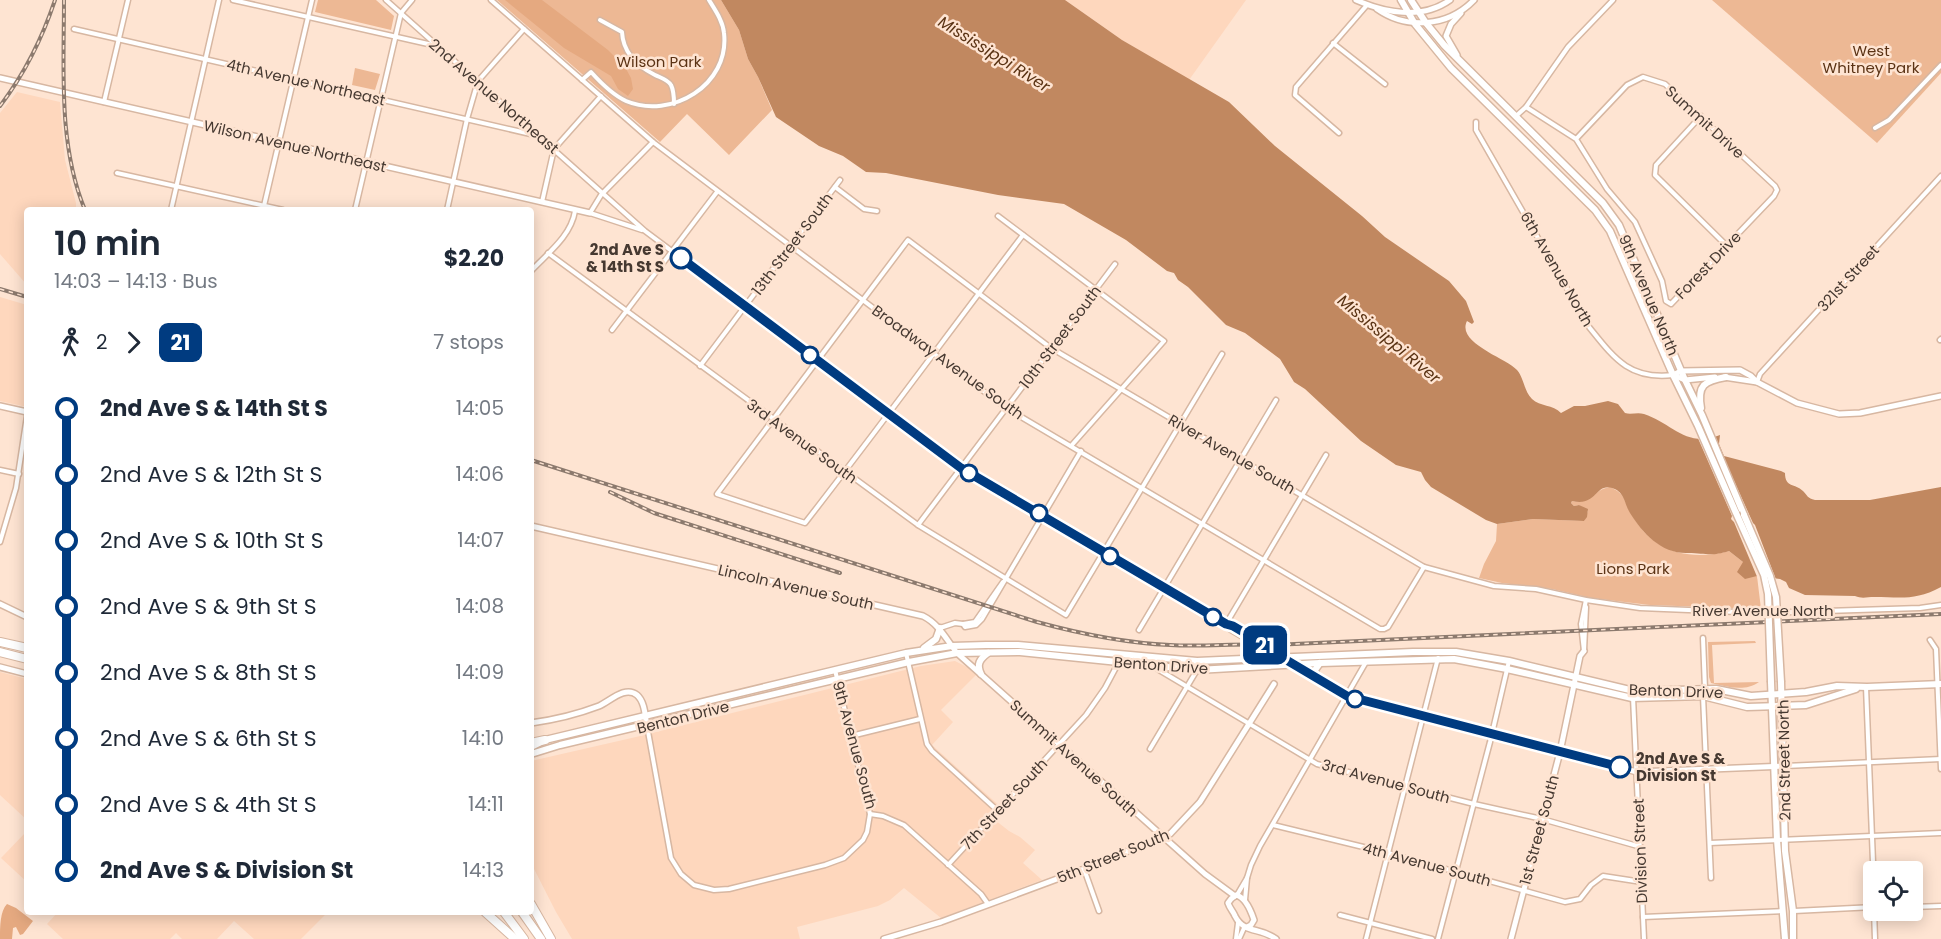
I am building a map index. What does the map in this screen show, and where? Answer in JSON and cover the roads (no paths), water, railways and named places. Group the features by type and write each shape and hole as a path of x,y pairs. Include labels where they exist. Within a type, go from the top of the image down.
{"highway":[{"path":"0,642 24,647"},
{"path":"0,652 24,658"},
{"path":"534,744 545,741"},
{"path":"534,909 551,939"},
{"path":"488,915 515,939"},
{"path":"506,915 524,939"},
{"path":"524,915 541,939"}],"main road":[{"name":"9th Avenue North","path":"1401,0 1415,24 1451,68 1603,220 1616,244 1764,575 1768,594 1772,682"},
{"name":"9th Avenue North","path":"1411,0 1444,45 1603,203 1619,225 1744,515"},
{"path":"1702,415 1700,391 1702,386 1708,381 1726,377"},
{"name":"2nd Street North","path":"1744,515 1770,576 1776,597 1783,706 1786,868 1793,911 1793,939"},
{"path":"921,651 936,639 939,628"},
{"name":"Benton Drive","path":"545,741 906,653 951,646 1018,645 1120,659 1152,666 1197,670 1473,654 1509,661 1575,682"},
{"path":"1259,659 1261,648"},
{"name":"Benton Drive","path":"534,753 909,662 957,653 1020,652 1120,659 1197,661 1438,656 1633,695 1704,693 1722,690 1745,696 1806,692 1837,686 1939,684"},
{"path":"981,674 979,661 988,653"},
{"path":"1317,678 1315,670 1320,663"},
{"name":"2nd Street North","path":"1772,682 1777,840 1785,939"},
{"name":"Benton Drive","path":"1704,693 1741,706 1783,706 1812,704 1844,692 1866,687"}],"street":[{"path":"104,102 128,0"},
{"path":"172,207 219,0"},
{"path":"233,0 437,46"},
{"path":"264,207 312,0"},
{"name":"2nd Avenue Northeast","path":"386,0 604,192 645,231"},
{"path":"356,207 401,13 412,0"},
{"name":"Broadway Avenue South","path":"491,0 652,142 1006,408 1380,629 1384,630 1388,627 1424,567"},
{"path":"582,80 591,72 624,100 657,108 689,97 708,82 717,69 724,52 724,32 719,15 709,0"},
{"path":"1356,0 1377,9 1390,18 1415,24 1454,15 1468,6"},
{"path":"1377,9 1419,12 1450,0"},
{"path":"1473,75 1451,47 1446,36 1451,24 1474,0"},
{"path":"1516,116 1526,107 1568,47 1613,0"},
{"path":"1338,132 1295,95 1296,87 1367,5"},
{"path":"600,20 622,32 628,55 641,67 667,80 674,92 674,104"},
{"path":"448,207 467,119 478,81 524,28"},
{"name":"4th Avenue Northeast","path":"74,29 538,136"},
{"path":"1334,44 1385,84"},
{"path":"1875,128 1889,120 1941,64"},
{"name":"Summit Drive","path":"1576,139 1627,85 1643,76 1665,84 1777,190"},
{"name":"Wilson Avenue Northeast","path":"0,78 590,213"},
{"path":"542,203 554,149 601,96"},
{"path":"1526,107 1576,139"},
{"path":"1701,116 1656,165 1655,175 1727,246"},
{"name":"6th Avenue North","path":"1476,122 1476,130 1589,327 1606,347 1630,369 1642,375 1655,377 1673,375"},
{"name":"Forest Drive","path":"1576,139 1607,189 1635,222 1662,280 1666,301 1671,304 1774,196 1777,190"},
{"path":"652,142 604,192 590,213 645,231 961,468 1233,626 1277,652 1283,658"},
{"path":"117,173 260,207"},
{"name":"321st Street","path":"1757,382 1760,374 1941,176"},
{"name":"13th Street South","path":"700,366 840,180"},
{"path":"835,187 864,209 877,211"},
{"path":"612,330 717,192"},
{"path":"534,267 567,233 573,222 575,211"},
{"path":"998,216 1164,341 1071,446"},
{"path":"862,300 717,494 805,524 1023,235"},
{"name":"River Avenue South","path":"862,300 908,240 1051,348 1424,567 1494,586 1536,589 1586,600"},
{"name":"3rd Avenue South","path":"548,253 918,525 1066,615 1104,552"},
{"name":"10th Street South","path":"918,525 1115,264"},
{"path":"1104,552 1222,354"},
{"path":"1673,375 1681,371 1740,370 1757,382 1797,403 1839,414 1860,413 1941,396"},
{"path":"1673,375 1685,380 1726,377 1757,382"},
{"path":"1139,630 1276,400"},
{"path":"0,406 24,413"},
{"path":"1,538 19,474 24,436"},
{"path":"939,628 955,623 969,627 979,622 1081,452"},
{"path":"1226,624 1326,455"},
{"path":"0,470 19,474"},
{"name":"Lincoln Avenue South","path":"534,527 923,616 939,628 957,653"},
{"name":"River Avenue North","path":"1586,600 1640,608 1761,613 1920,608 1941,605"},
{"name":"1st Street South","path":"1511,939 1560,752 1580,656 1584,651 1581,624 1586,600"},
{"path":"0,604 24,616"},
{"path":"1226,624 1231,630 1261,648 1283,658 1347,696 1423,718 1637,772 1941,759"},
{"path":"1703,638 1711,878"},
{"path":"1930,640 1936,650 1939,684 1941,769"},
{"path":"906,653 927,744 932,752 998,811"},
{"name":"Summit Avenue South","path":"957,653 1218,885 1226,894 1238,923 1246,928 1266,933"},
{"path":"1366,939 1438,656"},
{"name":"7th Street South","path":"948,865 1086,715 1105,688 1120,659"},
{"path":"1150,749 1188,687 1197,670 1197,661"},
{"path":"1438,939 1492,735 1509,661"},
{"path":"1245,900 1247,878 1254,857 1366,662"},
{"name":"3rd Avenue South","path":"1152,666 1317,764 1542,819 1641,847"},
{"path":"0,667 24,673"},
{"name":"9th Avenue South","path":"835,670 870,814 889,818 904,825 981,894 988,904"},
{"name":"5th Street South","path":"884,939 988,904 1164,838 1178,828 1200,802 1274,684"},
{"path":"1866,687 1873,861"},
{"path":"534,722 593,708 619,694 628,692 636,694 641,701 645,716 670,853 681,874 694,885 714,890 729,889 833,862 850,854 863,840 870,814"},
{"name":"Division Street","path":"1633,695 1644,939"},
{"path":"851,736 920,719"},
{"name":"4th Avenue South","path":"1273,825 1388,853 1565,902 1580,899 1591,885 1603,876 1642,882"},
{"path":"1710,843 1941,833"},
{"path":"1084,869 1099,911"},
{"path":"1228,903 1247,878"},
{"name":"Summit Avenue South","path":"1218,885 1245,900 1254,920 1273,938"},
{"path":"1923,907 1941,906"},
{"path":"1793,911 1863,909"},
{"path":"1643,917 1783,911"},
{"path":"1340,915 1432,939"},
{"path":"1237,939 1254,920"},
{"path":"1874,921 1875,939"},
{"path":"1237,939 1238,923"}],"water":[{"name":"Mississippi River","path":"721,0 1065,0 1122,40 1229,102 1275,146 1385,237 1449,281 1466,301 1474,322 1472,324 1467,321 1466,329 1469,336 1475,343 1517,370 1527,392 1535,402 1554,408 1561,413 1574,406 1608,401 1618,404 1625,413 1644,414 1689,437 1698,439 1720,435 1719,444 1724,456 1781,471 1785,473 1785,478 1789,483 1815,500 1870,500 1941,487 1941,587 1915,596 1862,598 1805,595 1789,588 1786,582 1780,579 1757,576 1745,579 1737,572 1743,562 1729,551 1712,554 1679,552 1654,541 1635,521 1622,495 1606,487 1586,501 1572,501 1574,506 1579,505 1588,509 1584,521 1533,519 1497,524 1486,520 1431,487 1421,472 1396,465 1361,441 1305,389 1294,382 1280,359 1245,333 1226,325 1178,280 1174,273 1167,271 1126,240 1064,204 998,195 886,173 866,172 843,156 819,146 776,117 748,59 739,30"}],"railway":[{"path":"0,106 32,55 55,0"},
{"path":"64,0 66,133 76,185 84,207"},
{"path":"0,289 24,296"},
{"path":"534,461 1037,622 1087,634 1153,644 1273,645 1941,614"},
{"path":"610,492 654,513 840,573"}],"place":[{"name":"2nd Ave S & 14th St S","path":"681,258"},
{"name":"2nd Ave S & Division St","path":"1620,767"}],"park label":[{"name":"West Whitney Park","path":"1871,58"},
{"name":"Wilson Park","path":"659,61"},
{"name":"Lions Park","path":"1633,568"}]}
